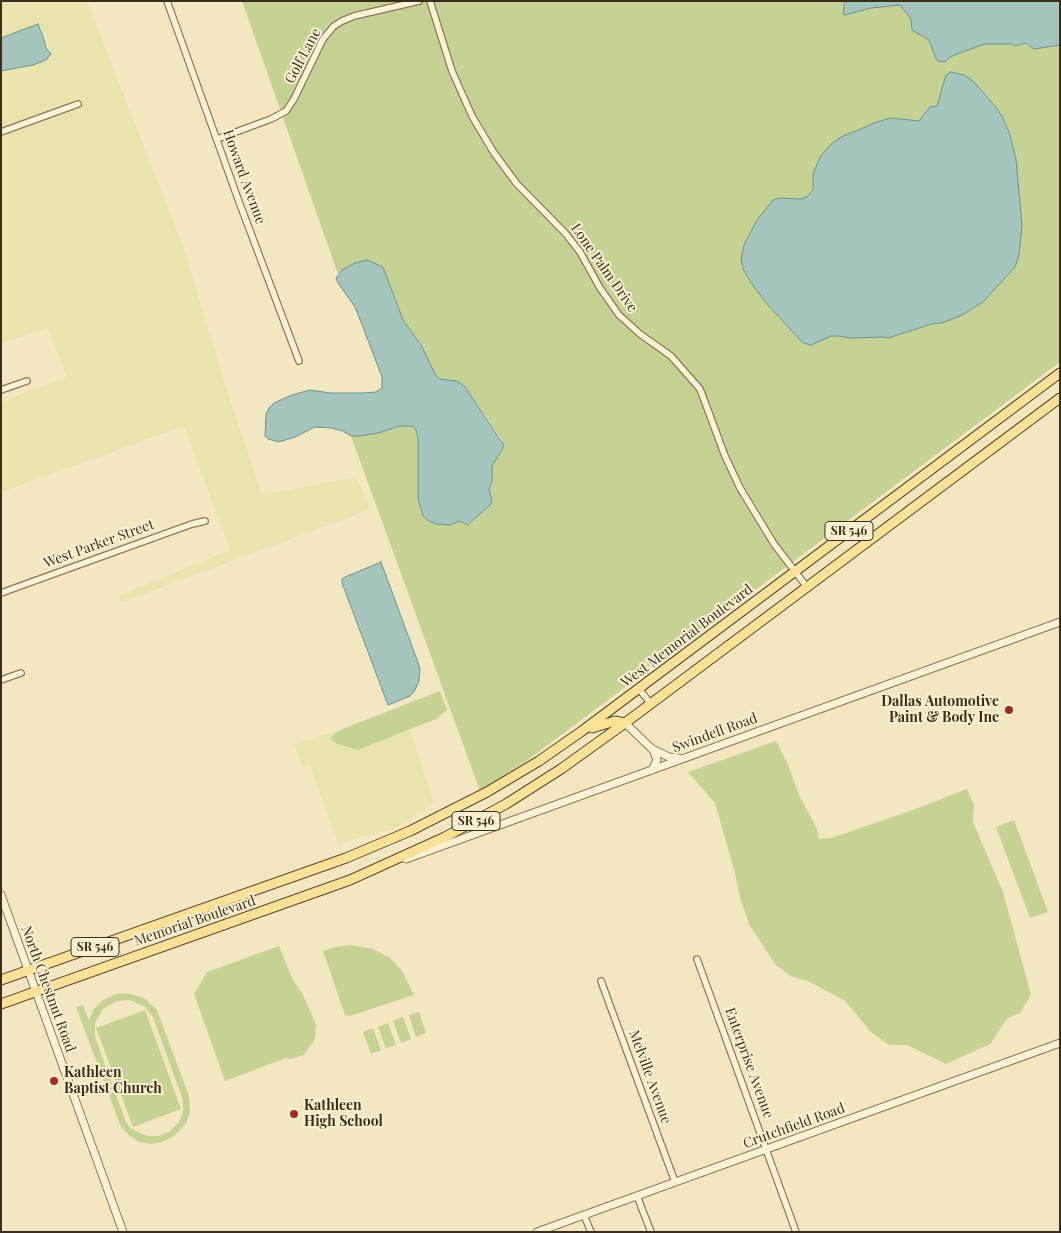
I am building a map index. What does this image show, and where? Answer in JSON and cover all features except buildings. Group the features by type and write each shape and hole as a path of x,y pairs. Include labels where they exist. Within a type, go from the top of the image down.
{"main road":[{"name":"West Memorial Boulevard","path":"302,874 390,840 464,805 539,761 639,689 1060,373"},
{"path":"1045,384 1053,384 1060,381"},
{"name":"SR 546","path":"380,868 451,834 522,794 574,760 1057,401"},
{"path":"582,731 615,721 625,723"},
{"name":"Memorial Boulevard","path":"1,1004 313,894 380,868"},
{"name":"Memorial Boulevard","path":"1,980 302,874"}],"street":[{"name":"Howard Avenue","path":"167,1 299,361"},
{"name":"Golf Lane","path":"217,139 271,120 286,111 294,99 323,39 334,26 354,16 419,1"},
{"name":"Lone Palm Drive","path":"430,1 446,56 456,80 472,116 494,153 522,189 553,220 580,252 603,293 619,315 640,334 671,356 700,389 725,456 740,488 774,544 807,587"},
{"path":"1,132 78,104"},
{"path":"1,390 26,381"},
{"name":"West Parker Street","path":"1,593 205,521"},
{"name":"Swindell Road","path":"380,868 1060,622"},
{"path":"1,680 22,673"},
{"path":"639,689 651,704"},
{"path":"625,723 652,749 669,757 682,759"},
{"path":"652,749 657,760 652,770"},
{"name":"North Chestnut Road","path":"1,896 123,1232"},
{"name":"Enterprise Avenue","path":"697,959 796,1232"},
{"name":"Melville Avenue","path":"601,981 675,1182"},
{"name":"Crutchfield Road","path":"537,1232 1060,1043"},
{"path":"638,1196 651,1232"},
{"path":"584,1215 591,1232"}],"shaded area":[{"path":"1,1 87,1 184,249 227,391 262,495 356,477 371,509 122,602 119,596 230,550 184,426 1,492 1,402 67,377 48,327 1,344 1,136 82,106 79,100 1,128 1,71 34,65 47,50 38,24 1,38"},
{"path":"340,730 330,738 377,742 410,730 434,803 396,828 338,843 310,766 303,768 294,744"}],"green space":[{"path":"242,1 1060,1 1060,362 529,759 480,791 351,436 378,433 400,426 412,426 416,430 418,438 420,509 450,525 459,521 469,525 479,516 491,495 489,488 492,466 500,452 502,440 465,387 457,381 440,379 436,376 421,345 403,320 383,267 342,270 338,274"},
{"path":"440,691 447,710 436,719 358,750 337,744 330,738 340,730"},
{"path":"776,741 788,765 800,797 817,829 819,839 831,838 967,789 974,805 973,822 1003,892 1031,995 1020,1013 1007,1019 990,1044 946,1064 907,1045 889,1045 871,1032 845,1001 808,981 790,976 775,964 749,924 740,898 735,873 715,803 688,772"},
{"path":"1014,820 1048,912 1030,918 996,827"},
{"path":"351,945 373,949 390,958 402,971 414,995 350,1016 345,1015 323,951"},
{"path":"279,946 293,980 302,993 316,1024 315,1039 304,1055 291,1059 286,1058 225,1081 194,994 207,972"},
{"path":"126,993 144,998 157,1010 189,1096 190,1112 186,1124 173,1137 161,1142 151,1144 139,1142 121,1127 76,1007 83,1005 89,1020 94,1009 103,1000 116,994","holes":["129,1000 144,1006 153,1017 183,1100 183,1112 179,1122 169,1132 159,1136 141,1134 130,1128 126,1122 95,1037 95,1023 103,1009 117,1001"]},
{"path":"145,1010 181,1109 133,1127 96,1028"},
{"path":"419,1012 426,1033 416,1037 409,1015"},
{"path":"403,1017 411,1039 401,1043 393,1021"},
{"path":"388,1023 396,1045 386,1048 378,1027"},
{"path":"373,1028 381,1050 371,1054 363,1032"}],"water":[{"path":"845,1 1060,1 1060,45 1034,49 1026,43 1015,46 1011,44 984,44 950,57 945,62 938,61 929,40 912,30 911,19 900,5 871,8 845,15 843,14"},
{"path":"38,24 46,48 51,54 46,60 33,65 1,71 1,38"},
{"path":"951,72 964,75 973,81 995,106 1009,132 1016,159 1022,226 1019,255 1015,267 983,302 962,315 942,323 932,324 888,338 831,336 811,345 803,343 768,305 744,271 741,260 744,245 757,220 773,200 807,197 813,190 813,174 820,157 831,144 841,137 891,118 919,121 930,107 937,106 946,75"},
{"path":"367,260 383,267 403,320 421,345 436,376 440,379 457,381 465,387 503,444 503,448 492,466 492,481 489,489 492,500 491,504 468,525 459,521 450,525 436,524 423,516 418,499 418,438 416,430 412,426 400,426 378,433 359,436 351,436 343,431 331,428 315,427 295,437 279,442 268,439 265,436 266,414 269,408 274,403 292,395 310,390 330,393 362,393 376,392 382,388 382,377 355,307 336,278 342,270 355,263"},
{"path":"381,562 420,668 419,681 414,692 410,696 388,705 342,583 342,579 345,577"}],"place":[{"name":"Dallas Automotive Paint & Body Inc","path":"1009,710"},
{"name":"Kathleen Baptist Church","path":"54,1081"},
{"name":"Kathleen High School","path":"294,1114"}]}
